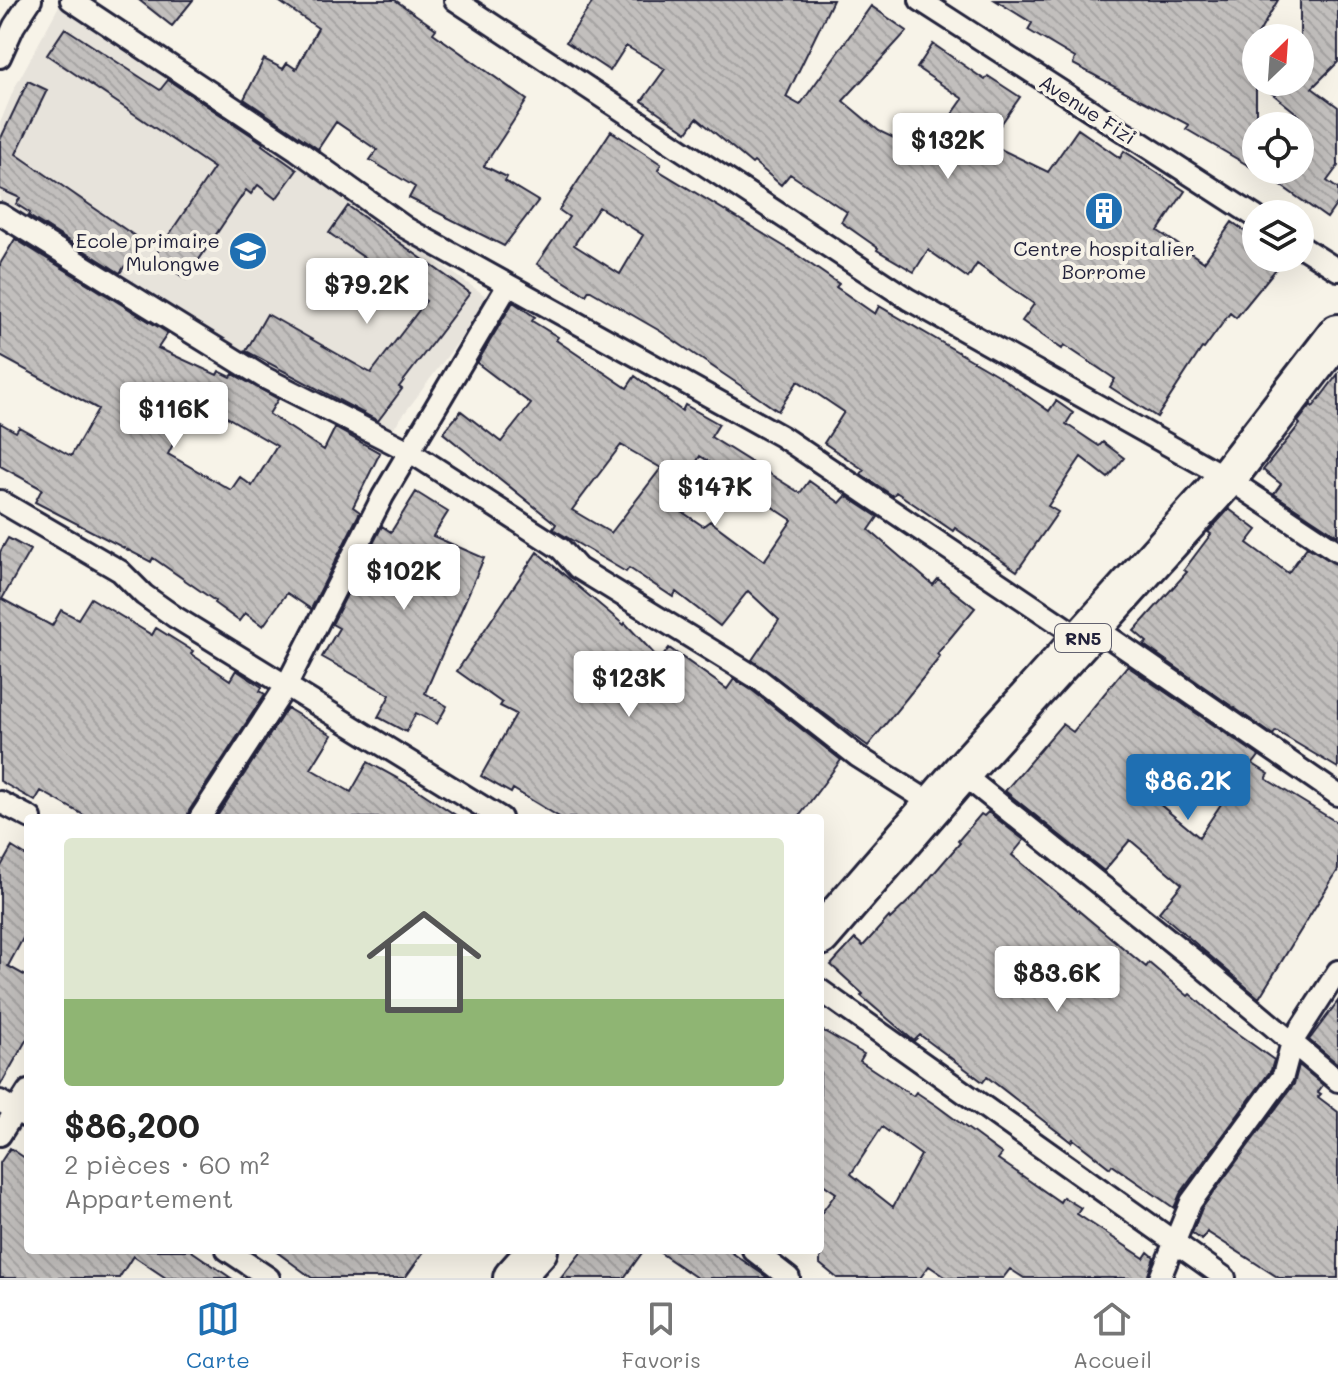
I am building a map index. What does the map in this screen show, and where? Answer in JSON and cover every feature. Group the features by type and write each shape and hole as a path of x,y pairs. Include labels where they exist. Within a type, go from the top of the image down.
{"highway":[{"name":"RN5","path":"824,931 961,773 1227,478 1338,334"},
{"path":"513,1278 534,1254"}],"street":[{"path":"0,57 14,26 31,0"},
{"path":"71,0 297,150 406,228 781,436 1338,795"},
{"path":"455,0 908,299 1227,478 1338,552"},
{"name":"Avenue Fizi","path":"920,0 1242,208"},
{"path":"0,214 263,377 409,451 561,549 578,568 760,680 857,756 934,805"},
{"path":"1314,255 1338,270"},
{"path":"203,814 286,686 383,496 508,285"},
{"path":"0,501 120,571 144,595 494,814"},
{"path":"961,773 1338,1081"},
{"path":"0,802 24,814"},
{"path":"1160,1278 1191,1202 1283,1076 1292,1042 1338,971"},
{"path":"824,993 1225,1278"},
{"path":"0,1135 15,1109"},
{"path":"233,1254 269,1278"},
{"path":"758,1254 789,1278"}],"shaded area":[{"name":"Ecole primaire Mulongwe","path":"60,4 185,83 490,299 389,434 329,407 155,305 0,203 0,123 14,89"}],"building":[{"path":"139,0 193,0 172,26"},
{"path":"277,0 395,0 436,29 433,33 527,100 484,166 507,177 505,181 538,201 504,246 409,198 415,187 370,160 377,150 336,122 318,149 244,99 264,59 283,69 287,63 296,69 318,28"},
{"path":"594,0 833,0 786,97 800,105 871,6 907,31 843,101 879,131 925,153 963,99 917,68 933,44 985,80 988,76 1020,97 988,143 1048,172 1078,129 1120,158 1124,151 1185,191 1158,231 1204,262 1232,222 1242,229 1242,272 1274,272 1236,318 1230,313 1202,348 1157,417 1110,387 1115,379 1064,345 1062,349 1022,321 1034,304 977,264 968,278 928,250 914,272 877,250 841,222 847,212 790,174 781,185 697,118 687,132 642,101 665,69 626,46 610,71 566,42"},
{"path":"995,0 1278,0 1264,24 1242,24 1242,96 1256,96 1256,112 1242,112 1242,162 1186,129 1189,125 1073,64 1075,58 1028,30 1032,23"},
{"path":"1300,0 1338,0 1338,62 1314,86 1314,24 1300,24"},
{"path":"65,28 160,90 168,80 263,143 297,170 276,199 258,185 251,194 246,190 186,279 154,257 214,168 47,55"},
{"path":"28,81 47,90 16,154 142,241 120,273 29,216 30,213 16,204 20,198 0,189 0,140"},
{"path":"1314,89 1338,107 1338,166 1327,181 1338,189 1338,202 1327,218 1314,209 1314,200 1302,200 1279,184 1314,184 1314,112 1295,112 1275,96 1314,96"},
{"path":"611,131 661,164 658,170 790,250 875,314 879,306 999,376 1049,411 1056,401 1073,413 1066,424 1099,446 1103,442 1124,458 1108,478 1081,457 1048,506 1058,512 1017,571 896,492 893,496 861,474 864,470 824,443 844,412 798,381 778,411 660,331 589,290 586,295 537,264 569,217 559,210","holes":["599,207 643,235 620,274 574,245"]},
{"path":"348,206 470,293 399,387 402,389 378,421 246,351 267,314 371,373 426,301 329,233"},
{"path":"15,239 168,333 158,348 217,375 219,371 231,377 233,374 278,399 269,414 324,450 335,428 380,453 353,507 360,512 311,609 287,593 263,626 245,613 239,621 153,558 151,562 35,502 42,489 0,466 0,423 16,432 19,427 71,456 98,409 0,356 0,264","holes":["196,399 277,446 252,486 240,477 231,490 168,454"]},
{"path":"513,302 535,317 532,321 558,337 556,340 627,388 635,376 682,411 685,405 719,424 711,437 800,493 809,481 840,503 846,496 878,517 869,530 933,585 938,579 975,608 868,746 752,660 779,620 748,591 720,626 676,592 673,597 629,568 626,572 553,529 556,524 443,433 461,411 501,442 531,404 477,363","holes":["621,445 661,468 611,533 572,510","700,456 751,488 748,491 792,520 764,561 710,521 703,526 672,505"]},
{"path":"1338,374 1338,536 1274,494 1281,484 1263,470"},
{"path":"416,492 448,512 433,536 484,558 425,693 447,706 437,724 416,713 406,732 378,717 390,695 322,657 339,628 332,624 382,526 391,532"},
{"path":"1229,509 1257,530 1247,543 1288,573 1307,547 1338,565 1338,768 1276,731 1273,735 1144,645 1147,642 1134,631 1187,572 1184,570 1211,534 1208,532"},
{"path":"8,538 30,550 2,599 52,626 61,610 78,619 91,598 152,635 156,628 193,651 191,654 230,680 236,670 262,687 260,691 265,694 188,814 82,814 41,791 35,801 0,781 0,552"},
{"path":"537,552 625,623 660,660 669,648 727,689 734,679 841,760 801,814 554,814 513,789 511,793 481,776 516,714 500,706 502,703 457,671"},
{"path":"1127,666 1259,756 1253,764 1269,774 1266,779 1338,823 1338,870 1259,998 1159,912 1182,884 1130,840 1104,871 1005,791 1062,724 1073,732","holes":["1184,768 1227,795 1199,837 1157,802"]},
{"path":"287,708 332,735 311,769 351,792 368,762 454,814 219,814"},
{"path":"988,812 1024,840 1012,855 1146,967 1149,963 1274,1060 1271,1070 1180,1194 1174,1208 1112,1165 1110,1168 1073,1139 1071,1142 987,1077 983,1082 920,1035 914,1041 861,996 863,994 831,965 855,939 863,946 889,917 916,894 981,814 984,816"},
{"path":"12,847 24,854 24,936 8,966 24,975 24,1044 0,1086 0,868"},
{"path":"1338,1001 1338,1064 1309,1040"},
{"path":"824,1031 864,1054 860,1061 913,1096 916,1092 937,1106 1002,1154 998,1159 1060,1202 1063,1197 1081,1208 1077,1214 1144,1258 1148,1252 1154,1257 1147,1278 1024,1278 1010,1269 1003,1278 947,1278 929,1266 920,1278 837,1278 820,1264 820,1254 824,1254 824,1210 836,1193 824,1185","holes":["882,1127 921,1155 893,1207 851,1174"]},
{"path":"1299,1065 1323,1085 1318,1097 1338,1112 1338,1278 1279,1278 1207,1232 1202,1240 1192,1233 1202,1208 1294,1084"},
{"path":"10,1148 24,1157 24,1254 196,1254 231,1278 166,1278 133,1256 119,1278 0,1278 0,1163"},
{"path":"279,1254 422,1254 405,1278 312,1278"},
{"path":"580,1254 641,1254 624,1278 561,1278"},
{"path":"662,1254 734,1254 768,1278 697,1278"}],"place":[{"name":"Centre hospitalier Borrome","path":"1104,211"},
{"name":"Ecole primaire Mulongwe","path":"248,251"}]}
